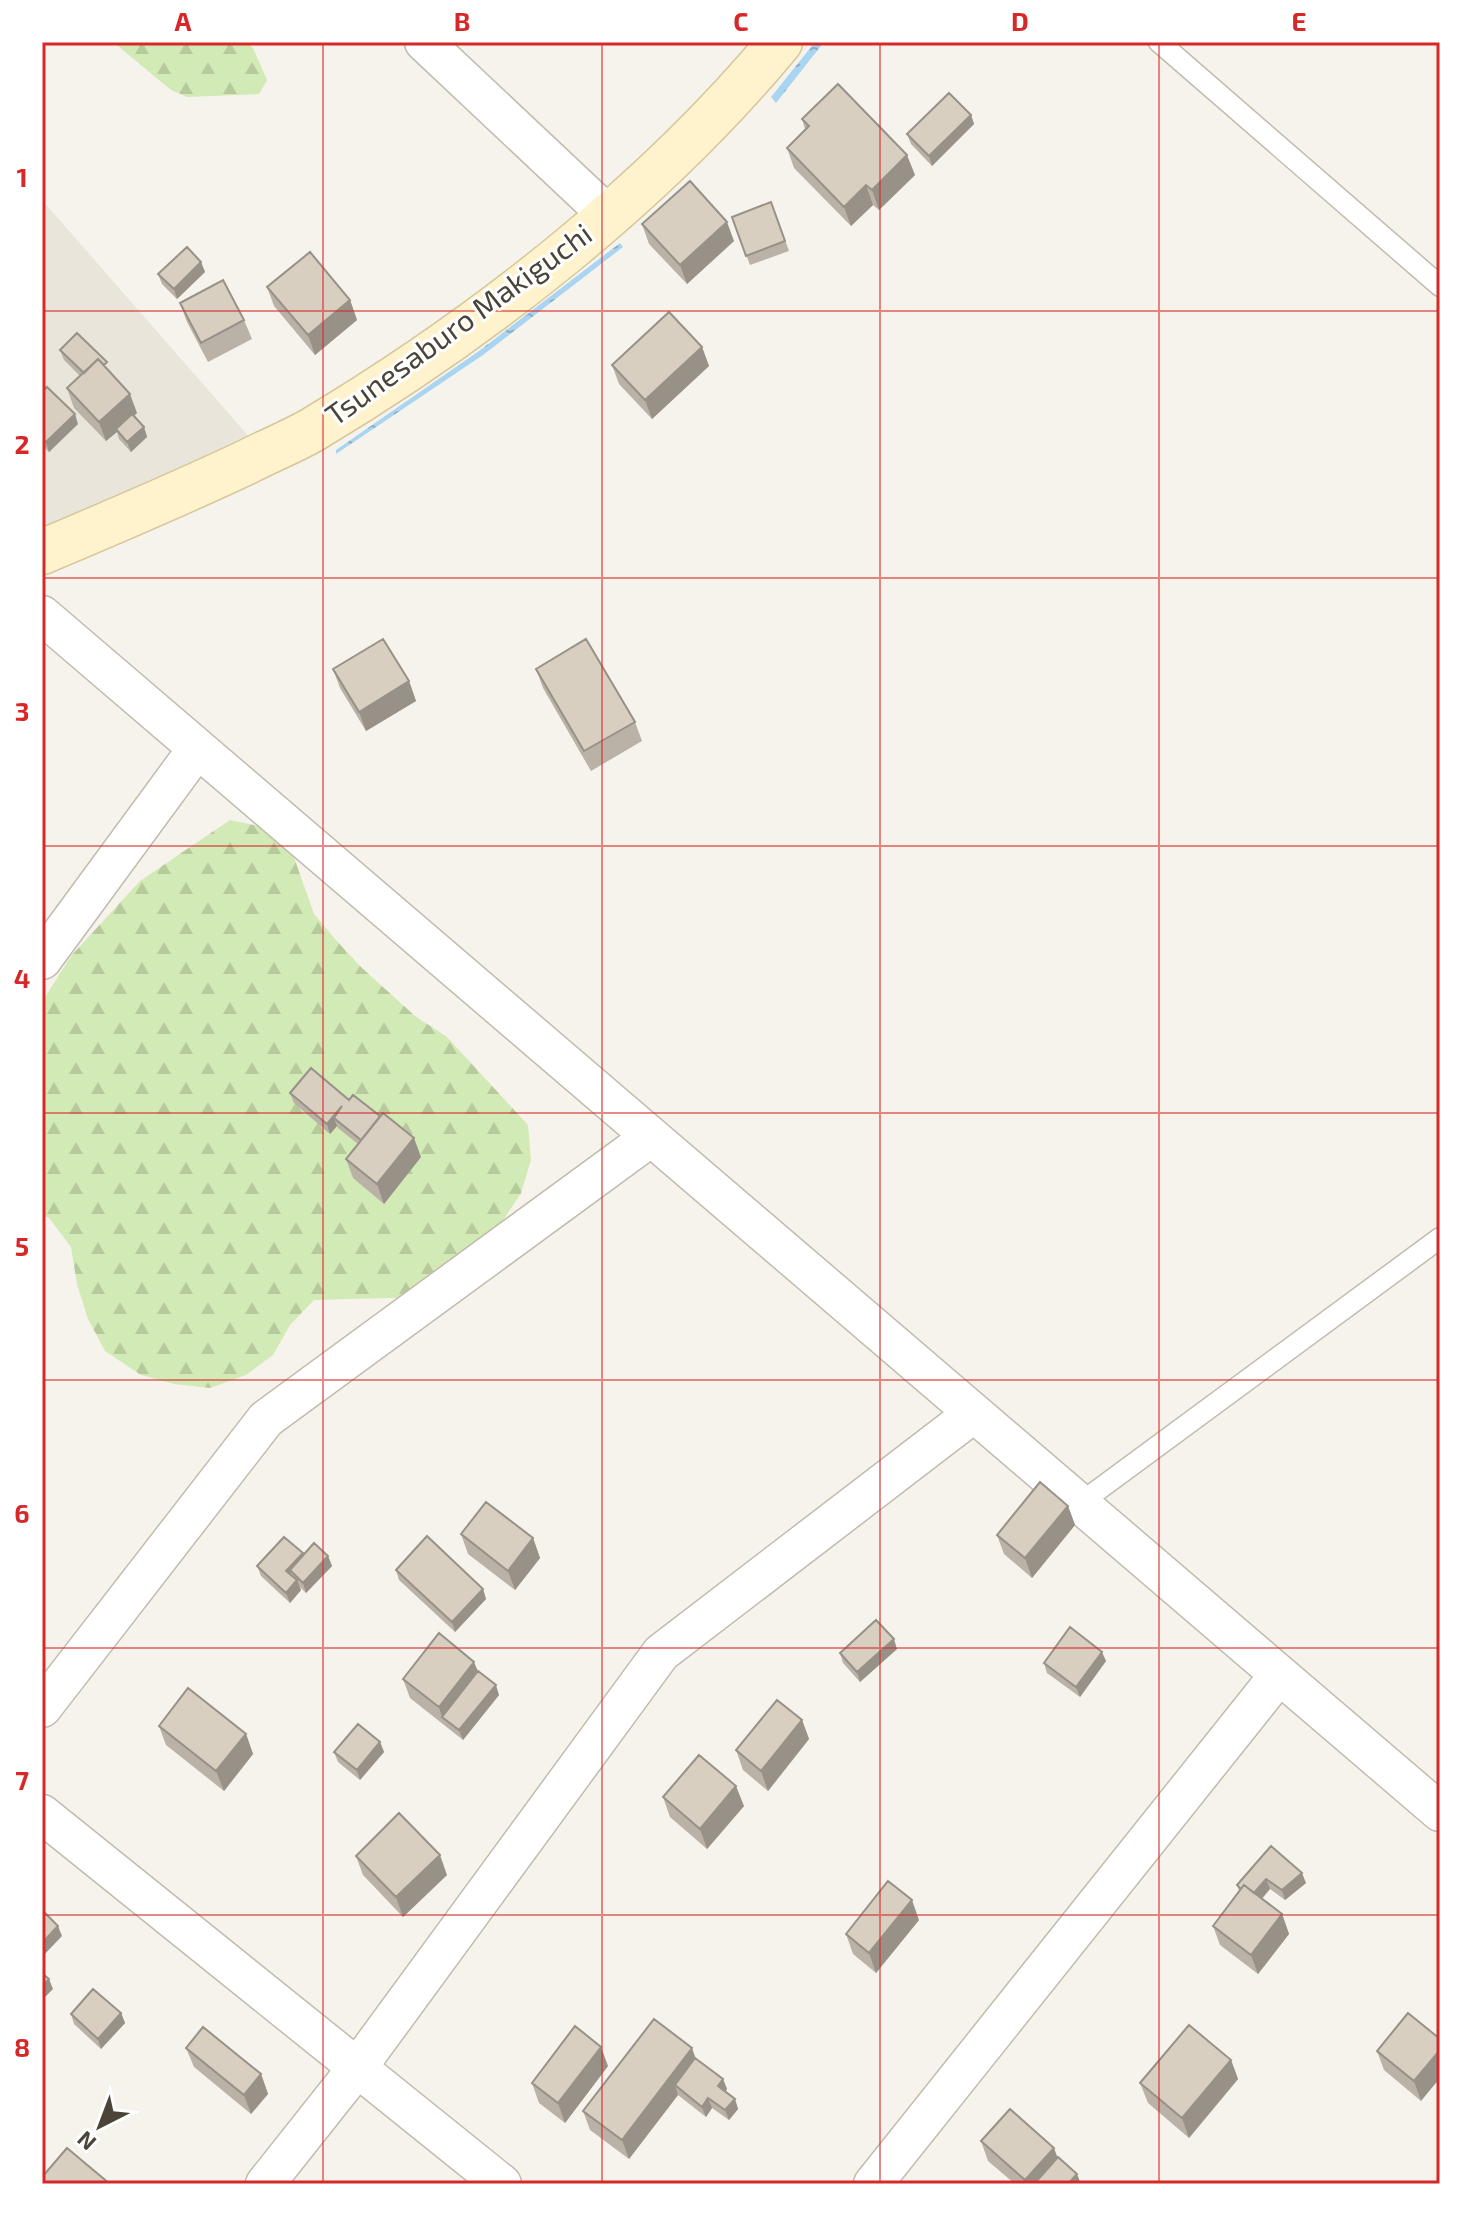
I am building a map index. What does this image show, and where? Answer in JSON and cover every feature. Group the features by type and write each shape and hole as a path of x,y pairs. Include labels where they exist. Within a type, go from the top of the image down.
{"street":[{"path":"424,42 609,216"},
{"name":"Tsunesaburo Makiguchi","path":"42,552 198,486 310,431 406,369 510,295 609,216 706,123 780,42"},
{"path":"42,615 1440,1812"},
{"path":"42,960 197,749"},
{"path":"42,1708 266,1419 651,1137"},
{"path":"265,2184 357,2068 661,1653 974,1413"},
{"path":"873,2184 1279,1675"},
{"path":"42,1814 502,2184"}],"lane":[{"path":"1159,42 1440,286"},
{"path":"1079,1504 1440,1238"}],"shaded area":[{"path":"42,200 251,439 42,528"}],"green space":[{"path":"113,42 246,42 253,48 267,80 259,94 187,97 171,90"},
{"path":"230,820 267,828 291,849 314,914 362,968 415,1016 447,1037 528,1125 531,1160 521,1193 483,1251 427,1297 314,1300 290,1325 273,1355 246,1375 210,1388 174,1384 141,1375 105,1351 88,1319 77,1284 71,1247 49,1218 42,1215 42,1002 71,956 140,881"}],"water":[{"path":"815,42 824,42 776,103 771,97"},
{"path":"620,243 623,247 483,355 336,454 336,450 479,351"}],"building":[{"path":"838,84 907,155 872,190 866,185 844,207 787,148 809,126 802,119"},
{"path":"949,93 971,115 929,156 907,134"},
{"path":"690,181 727,222 680,265 642,224"},
{"path":"771,202 785,241 746,256 732,217"},
{"path":"187,247 201,262 174,289 158,274"},
{"path":"310,252 350,300 308,335 267,287"},
{"path":"223,280 244,320 201,343 180,303"},
{"path":"669,312 702,347 645,400 612,365"},
{"path":"77,333 107,362 104,365 98,359 84,373 60,350"},
{"path":"98,359 130,394 99,422 67,388"},
{"path":"47,387 75,414 46,442 42,439 42,392"},
{"path":"132,414 144,427 127,442 116,429"},
{"path":"383,639 409,681 359,712 333,669"},
{"path":"586,639 635,722 584,751 536,669"},
{"path":"311,1068 349,1100 353,1095 380,1116 361,1140 334,1118 342,1106 327,1124 290,1093"},
{"path":"383,1113 414,1138 377,1184 346,1159"},
{"path":"1040,1482 1068,1506 1025,1558 997,1535"},
{"path":"486,1502 533,1538 508,1571 461,1534"},
{"path":"427,1536 483,1589 452,1622 396,1570"},
{"path":"284,1537 303,1553 286,1571 297,1580 286,1593 257,1566"},
{"path":"314,1543 328,1556 303,1583 290,1570"},
{"path":"876,1620 894,1639 857,1672 840,1653"},
{"path":"1070,1627 1102,1652 1076,1687 1044,1663"},
{"path":"439,1633 474,1662 439,1707 403,1679"},
{"path":"478,1671 496,1685 459,1730 442,1717"},
{"path":"188,1688 246,1734 216,1771 159,1726"},
{"path":"777,1700 802,1720 761,1771 736,1750"},
{"path":"358,1724 380,1742 357,1770 334,1752"},
{"path":"699,1755 736,1786 700,1829 663,1797"},
{"path":"399,1813 440,1855 396,1897 356,1856"},
{"path":"1271,1846 1302,1873 1282,1890 1266,1879 1254,1893 1244,1885 1241,1889 1237,1885"},
{"path":"888,1881 912,1900 869,1953 846,1934"},
{"path":"1244,1885 1282,1914 1251,1955 1213,1926"},
{"path":"42,1910 58,1926 42,1943"},
{"path":"42,1973 49,1979 42,1987"},
{"path":"93,1989 121,2013 98,2039 71,2014"},
{"path":"1408,2013 1440,2039 1440,2050 1414,2081 1377,2051"},
{"path":"654,2019 692,2048 622,2140 583,2111"},
{"path":"1189,2025 1231,2060 1182,2118 1140,2083"},
{"path":"575,2026 601,2047 558,2103 532,2083"},
{"path":"203,2027 261,2074 244,2095 186,2048"},
{"path":"695,2058 723,2079 718,2086 735,2099 725,2110 708,2098 702,2107 675,2085"},
{"path":"1010,2109 1054,2148 1025,2180 981,2141"},
{"path":"67,2148 110,2184 42,2184 42,2177"},
{"path":"1058,2157 1077,2174 1068,2184 1034,2184"}]}
